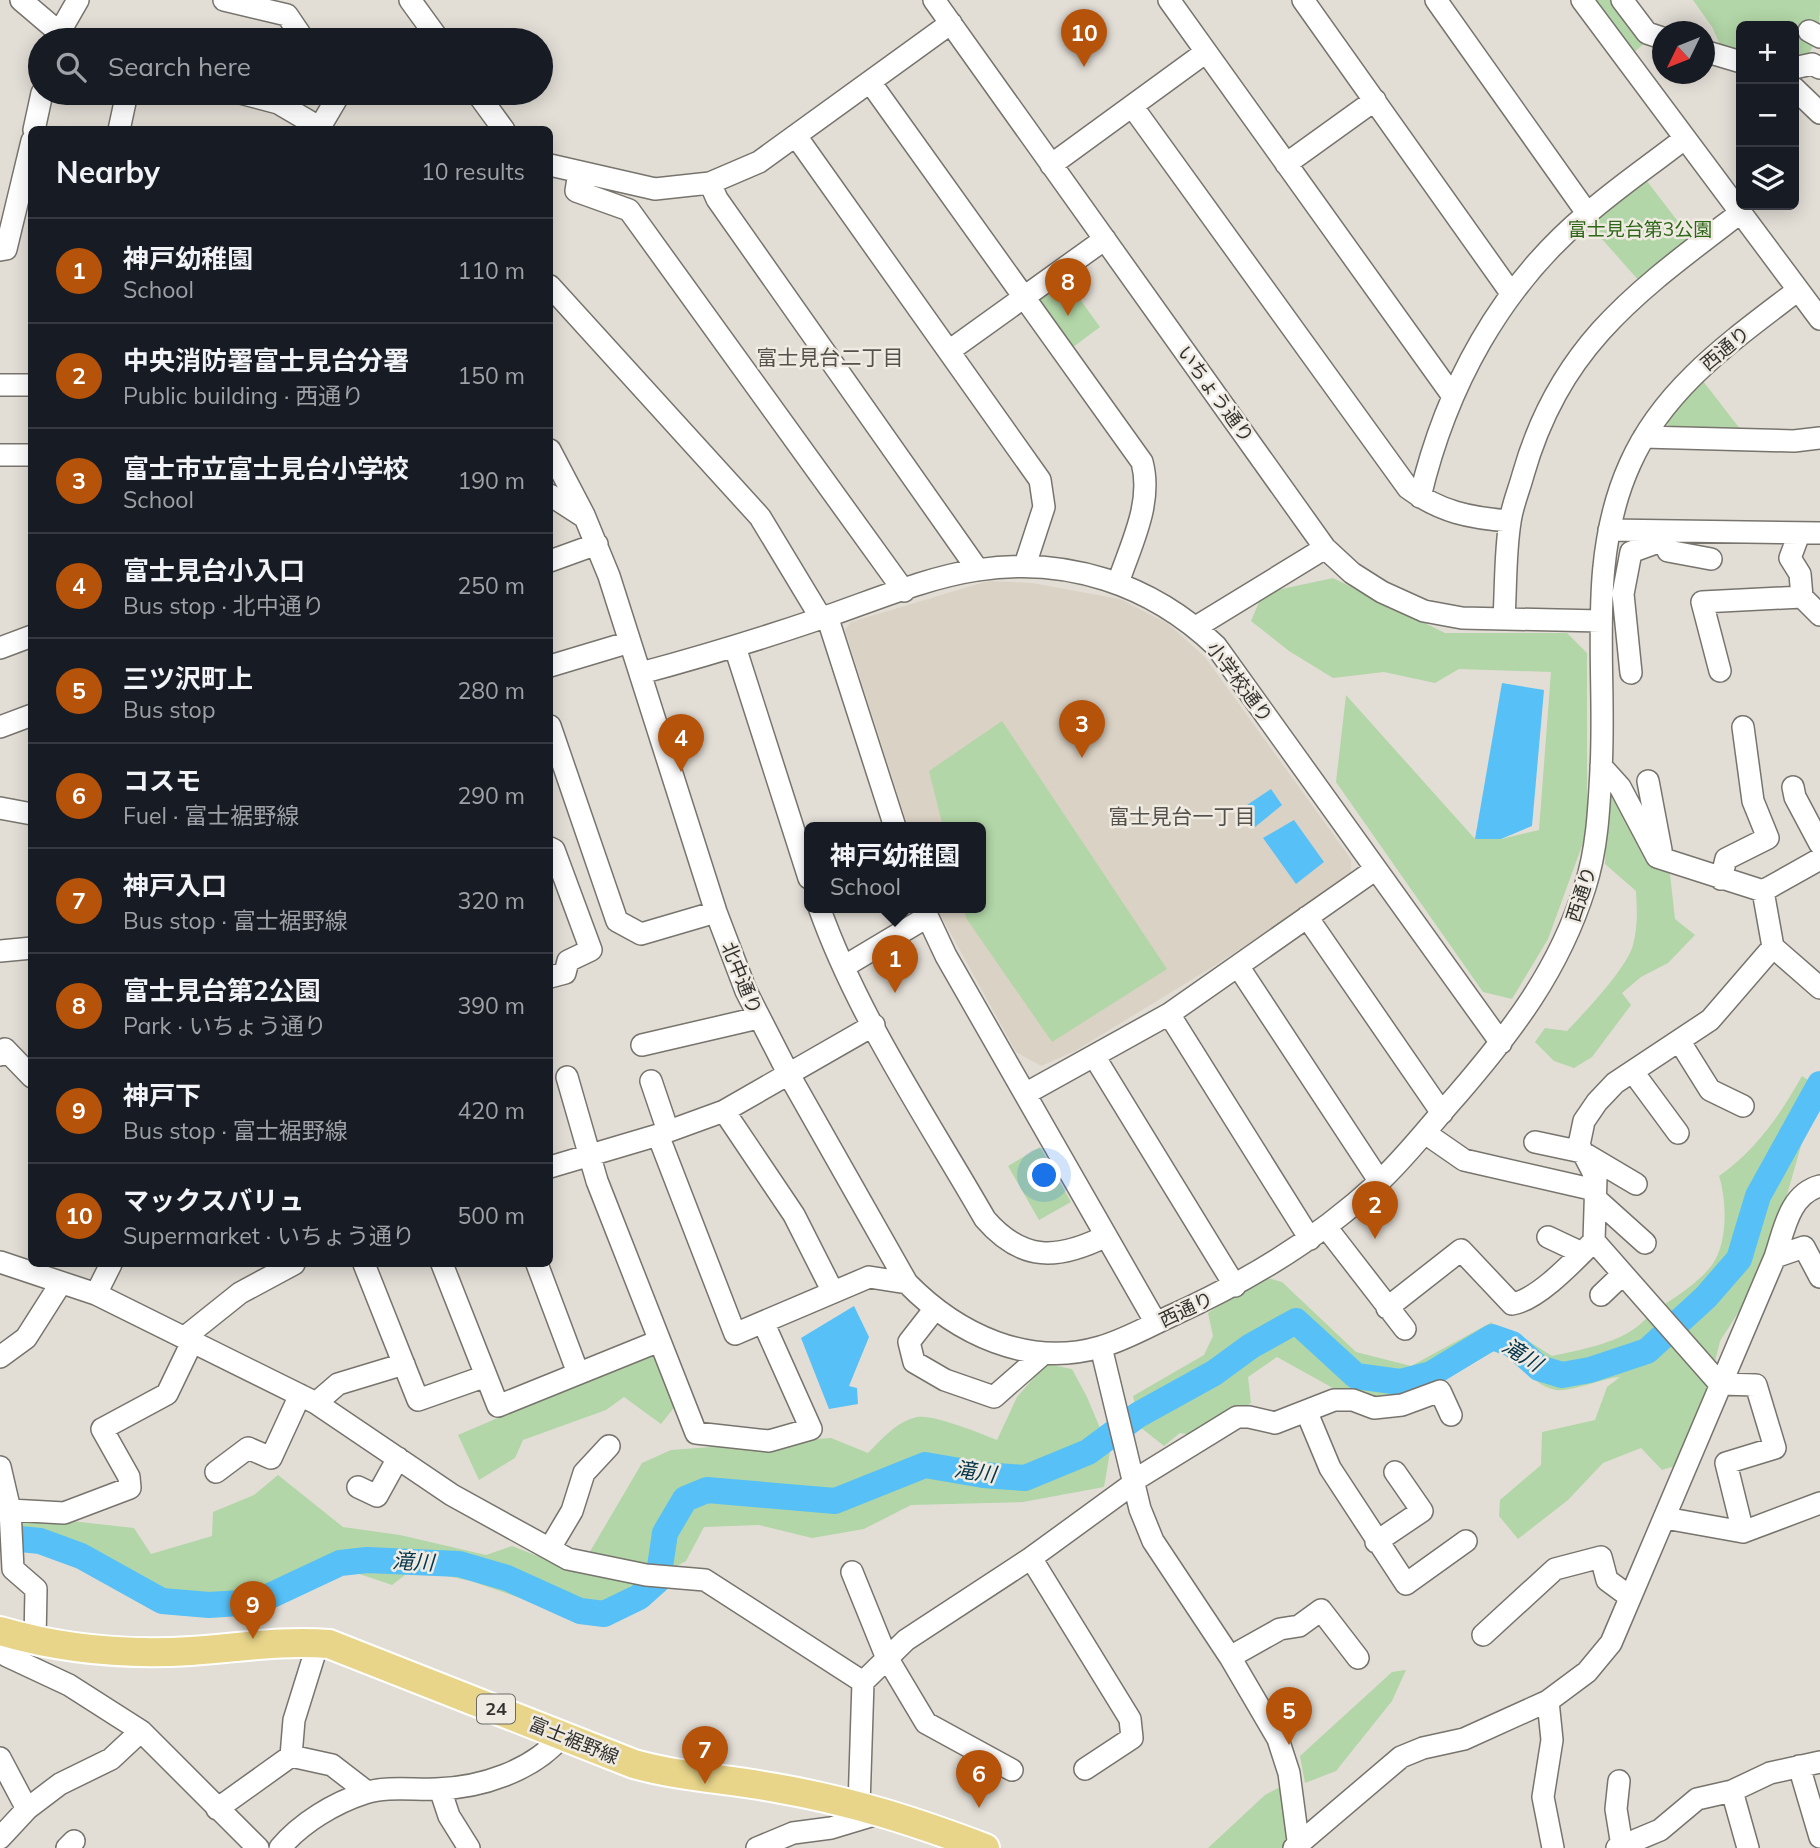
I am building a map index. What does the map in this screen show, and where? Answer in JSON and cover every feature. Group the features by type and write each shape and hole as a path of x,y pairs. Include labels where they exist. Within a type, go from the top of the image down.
{"main road":[{"name":"富士裾野線","path":"10,1644 144,1653 292,1641 352,1650 562,1736 658,1771 776,1788 872,1808 985,1848"}],"street":[{"path":"21,0 50,28"},
{"path":"65,28 78,0"},
{"path":"224,0 287,15 296,28"},
{"path":"410,0 430,28"},
{"name":"いちょう通り","path":"934,0 1325,548 1352,573 1382,592 1424,611 1462,618 1601,621"},
{"path":"1169,0 1452,395"},
{"path":"1303,0 1511,293"},
{"path":"1436,0 1587,214"},
{"path":"1582,0 1820,319"},
{"path":"1622,0 1647,33 1652,35"},
{"path":"553,166 655,189 710,183 741,172 796,136 951,23"},
{"path":"1051,165 1206,52"},
{"path":"1715,54 1736,61"},
{"path":"1799,67 1812,64 1820,68"},
{"path":"870,82 1142,462 1146,497 1118,583"},
{"path":"1799,93 1820,113"},
{"path":"1286,164 1374,100"},
{"path":"35,126 40,105"},
{"path":"119,126 124,105"},
{"path":"282,105 318,126"},
{"path":"323,126 334,105"},
{"path":"485,105 500,126"},
{"path":"1132,106 1403,482 1420,497 1460,515 1510,521"},
{"path":"796,136 1040,480 1044,507 1025,565"},
{"path":"1420,497 1452,395 1511,293 1587,214 1684,139"},
{"path":"14,237 28,162"},
{"path":"579,172 576,191 629,210 904,590"},
{"path":"710,183 725,210 978,570"},
{"path":"1504,618 1510,521 1538,429 1595,334 1647,283 1740,213"},
{"path":"949,351 1105,239"},
{"path":"553,289 760,517 824,617 893,822"},
{"name":"西通り","path":"1101,1347 1235,1286 1273,1265 1318,1233 1380,1182 1425,1133 1528,1009 1551,970 1576,914 1594,851 1601,766 1601,621 1605,550 1630,464 1657,414 1709,358 1798,290"},
{"path":"0,385 28,384"},
{"path":"1644,437 1794,441 1820,438"},
{"path":"0,455 28,455"},
{"name":"北中通り","path":"553,456 597,544 641,673 716,912 758,1018 907,1283 934,1310 984,1339 1044,1353 1071,1353 1101,1347"},
{"path":"553,497 586,519"},
{"path":"1609,530 1664,536 1809,533"},
{"path":"1809,533 1790,558 1800,574 1802,597 1820,615"},
{"path":"1664,536 1668,551 1711,559"},
{"path":"1632,673 1623,594 1631,552 1664,536"},
{"path":"553,560 597,544"},
{"path":"1196,627 1325,548"},
{"name":"小学校通り","path":"641,673 735,647 904,590 978,570 1025,565 1056,567 1118,583 1157,602 1196,627 1234,669 1501,1043"},
{"path":"1720,671 1702,602 1802,597"},
{"path":"0,648 28,638"},
{"path":"553,665 630,642"},
{"path":"735,647 804,862"},
{"path":"0,727 28,716"},
{"path":"1721,879 1726,859 1768,838 1753,802 1743,727"},
{"path":"553,746 558,778 617,921 642,934 716,912"},
{"path":"1601,766 1620,787 1657,857 1763,891 1820,859"},
{"path":"1648,781 1663,859"},
{"path":"1793,788 1795,797 1820,844"},
{"path":"0,808 28,813"},
{"path":"553,850 591,950 568,961 565,972 553,976"},
{"path":"1025,1094 1170,1014 1376,869"},
{"path":"1763,891 1773,947 1820,988"},
{"path":"823,913 874,1025 985,1219 994,1229 1024,1249 1045,1253 1064,1253 1106,1236"},
{"path":"845,966 924,913"},
{"path":"926,913 1156,1323"},
{"path":"1307,917 1442,1113"},
{"path":"1387,1308 1461,1250 1512,1304 1525,1302 1588,1247 1596,1178 1579,1145 1584,1121 1615,1083 1710,1020 1773,947"},
{"path":"0,951 28,948"},
{"path":"1238,966 1380,1182"},
{"path":"1170,1014 1318,1233 1405,1329"},
{"path":"642,1045 758,1018"},
{"path":"553,1166 663,1133 724,1111 874,1025"},
{"path":"1680,1042 1710,1090 1743,1106"},
{"path":"0,1055 5,1049 28,1073"},
{"path":"1094,1056 1235,1286"},
{"path":"1633,1072 1678,1133"},
{"path":"567,1077 587,1154 696,1433 769,1441 811,1429 764,1324"},
{"path":"651,1081 663,1133 735,1334 764,1324 869,1277 907,1283"},
{"path":"724,1111 794,1215 833,1292"},
{"path":"1425,1133 1464,1160 1595,1194 1645,1243"},
{"path":"1535,1142 1583,1152 1636,1184"},
{"path":"1297,1846 1401,1757 1423,1748 1464,1739 1548,1701 1587,1672 1611,1643 1775,1257 1797,1199 1820,1186"},
{"path":"1548,1237 1588,1247 1623,1274 1720,1384 1756,1385 1775,1448 1726,1463 1743,1532"},
{"path":"1775,1257 1812,1243 1820,1277"},
{"path":"0,1262 96,1294 308,1399 452,1495 550,1548 588,1564 646,1575 705,1580 733,1595 863,1682"},
{"path":"96,1294 110,1267"},
{"path":"10,1510 64,1513 130,1488 129,1477 102,1429 167,1394 189,1338 240,1293 288,1267"},
{"path":"365,1267 418,1400 486,1376"},
{"path":"443,1267 498,1406 659,1341"},
{"path":"538,1267 578,1373"},
{"path":"1601,1295 1623,1274"},
{"path":"0,1357 26,1338 61,1283"},
{"path":"934,1310 909,1342 914,1362 945,1380 994,1397 1044,1353"},
{"path":"1101,1347 1133,1478 1153,1541 1230,1657 1278,1738 1289,1773 1297,1846"},
{"path":"216,1472 248,1448 271,1458 308,1399 338,1384 404,1364"},
{"path":"757,1848 793,1833 831,1838 872,1808 863,1682 887,1656 1031,1558 1133,1478 1237,1418 1249,1417 1275,1423 1307,1413 1334,1400 1353,1400 1374,1408 1402,1405 1440,1391 1451,1415"},
{"path":"1307,1413 1330,1468 1406,1584 1466,1541"},
{"path":"550,1548 572,1511 584,1473 609,1446"},
{"path":"358,1488 377,1496 398,1458"},
{"path":"0,1467 10,1510 13,1569 36,1589 10,1644 141,1731 258,1848"},
{"path":"1376,1542 1422,1511 1395,1472"},
{"path":"1665,1518 1743,1532 1820,1503"},
{"path":"1483,1635 1555,1569 1601,1557 1607,1580 1630,1597"},
{"path":"1031,1558 1130,1719 1132,1738 1085,1769"},
{"path":"852,1572 887,1656 926,1723 1012,1770"},
{"path":"1230,1657 1280,1629 1299,1626 1321,1610 1358,1658"},
{"path":"291,1756 294,1720 318,1643"},
{"path":"1548,1701 1552,1741 1543,1797 1553,1848"},
{"path":"0,1838 27,1809 60,1784 111,1759 141,1731"},
{"path":"280,1848 311,1820 367,1792 440,1789 482,1782 516,1770 546,1755 562,1736"},
{"path":"217,1809 291,1756 332,1765 367,1792"},
{"path":"0,1758 27,1809"},
{"path":"1619,1781 1616,1809 1620,1847 1660,1830 1697,1799 1732,1791 1770,1773 1820,1762"},
{"path":"1799,1766 1820,1837"},
{"path":"440,1789 449,1816 468,1848"},
{"path":"1732,1791 1748,1848"}],"shaded area":[{"path":"988,581 1032,583 1120,599 1167,623 1205,657 1351,859 1351,877 1214,966 1075,1051 1041,1066 1016,1052 939,913 986,913 986,822 906,822 845,630 851,622"}],"green space":[{"path":"1595,0 1629,0 1652,32 1652,37 1632,54"},
{"path":"1693,0 1820,0 1816,38 1809,54 1799,62 1799,21 1736,21 1736,59 1724,53 1715,34 1715,21 1708,21"},
{"name":"富士見台第3公園","path":"1643,176 1693,241 1640,282 1586,221"},
{"path":"1063,276 1100,327 1069,350 1037,305 1037,295"},
{"path":"1703,381 1744,434 1667,432 1668,419"},
{"path":"1333,578 1445,633 1567,633 1587,653 1587,832 1548,939 1512,999 1483,992 1336,782 1346,695 1475,839 1501,839 1539,830 1551,672 1459,669 1435,683 1384,672 1333,678 1289,651 1251,621 1263,593"},
{"path":"1002,721 1167,969 1052,1042 966,918 965,913 986,913 986,822 942,822 929,771"},
{"path":"1608,793 1621,798 1651,862 1670,874 1675,919 1695,935 1668,963 1641,977 1622,993 1631,1005 1592,1057 1574,1068 1554,1061 1535,1042 1545,1028 1567,1031 1584,1013 1623,966 1636,931 1636,891 1605,864"},
{"path":"1802,1076 1818,1087 1765,1271 1720,1341 1709,1387 1678,1465 1662,1470 1641,1448 1603,1463 1568,1500 1518,1539 1499,1516 1500,1500 1541,1465 1542,1432 1595,1420 1607,1387 1620,1377 1563,1390 1546,1387 1531,1376 1526,1368 1514,1332 1552,1356 1597,1345 1629,1332 1695,1282 1712,1265 1721,1245 1725,1209 1719,1176 1744,1155 1766,1131"},
{"path":"1040,1147 1071,1202 1039,1220 1008,1166"},
{"path":"1261,1276 1282,1282 1356,1352 1411,1366 1492,1322 1501,1347 1422,1393 1374,1397 1340,1392 1277,1357 1248,1377 1251,1403 1199,1436 1180,1433 1164,1446 1140,1427 1133,1396 1204,1355 1213,1336 1208,1313"},
{"path":"653,1352 676,1405 661,1424 624,1397 606,1410 523,1440 515,1458 479,1480 458,1435"},
{"path":"1046,1364 1072,1369 1087,1397 1110,1452 1104,1487 1023,1502 911,1505 864,1529 812,1538 759,1525 704,1527 686,1561 614,1599 590,1605 540,1605 471,1581 413,1569 392,1585 321,1561 281,1584 249,1597 209,1601 180,1598 120,1583 5,1541 0,1543 0,1513 134,1528 151,1554 212,1536 213,1512 254,1495 278,1475 343,1527 400,1535 486,1555 512,1546 578,1572 642,1463 671,1450 831,1438 868,1453 896,1427 917,1417 945,1421 997,1440 1017,1397"},
{"path":"1406,1670 1392,1701 1336,1771 1305,1783 1300,1756 1392,1672"},
{"path":"1282,1786 1288,1848 1208,1848 1265,1795"}],"water":[{"path":"1502,683 1544,690 1532,826 1501,839 1475,839"},
{"path":"1271,789 1282,805 1255,827 1241,809"},
{"path":"1294,820 1324,862 1296,884 1263,838"},
{"path":"854,1306 869,1337 849,1386 857,1388 858,1404 829,1409 801,1338"}],"waterway":[{"name":"滝川","path":"0,1537 40,1541 81,1556 162,1601 209,1605 257,1602 340,1563 367,1560 459,1564 507,1578 580,1611 604,1614 639,1597 658,1580 665,1533 685,1499 707,1490 835,1501 925,1465 983,1475 1025,1478 1088,1452 1138,1415 1214,1373 1251,1346 1296,1321 1356,1376 1400,1382 1431,1374 1492,1337 1512,1344 1539,1368 1562,1375 1590,1370 1647,1351 1706,1297 1739,1259 1758,1196 1820,1084"}],"place":[{"name":"マックスバリュ","path":"1084,67"},
{"name":"富士見台第2公園","path":"1068,316"},
{"name":"富士市立富士見台小学校","path":"1082,758"},
{"name":"富士見台小入口","path":"681,772"},
{"name":"神戸幼稚園","path":"895,993"},
{"name":"中央消防署富士見台分署","path":"1375,1239"},
{"name":"神戸下","path":"253,1639"},
{"name":"三ツ沢町上","path":"1289,1745"},
{"name":"神戸入口","path":"705,1784"},
{"name":"コスモ","path":"979,1808"}],"district":[{"name":"富士見台二丁目","path":"830,358"},
{"name":"富士見台一丁目","path":"1182,817"}]}
